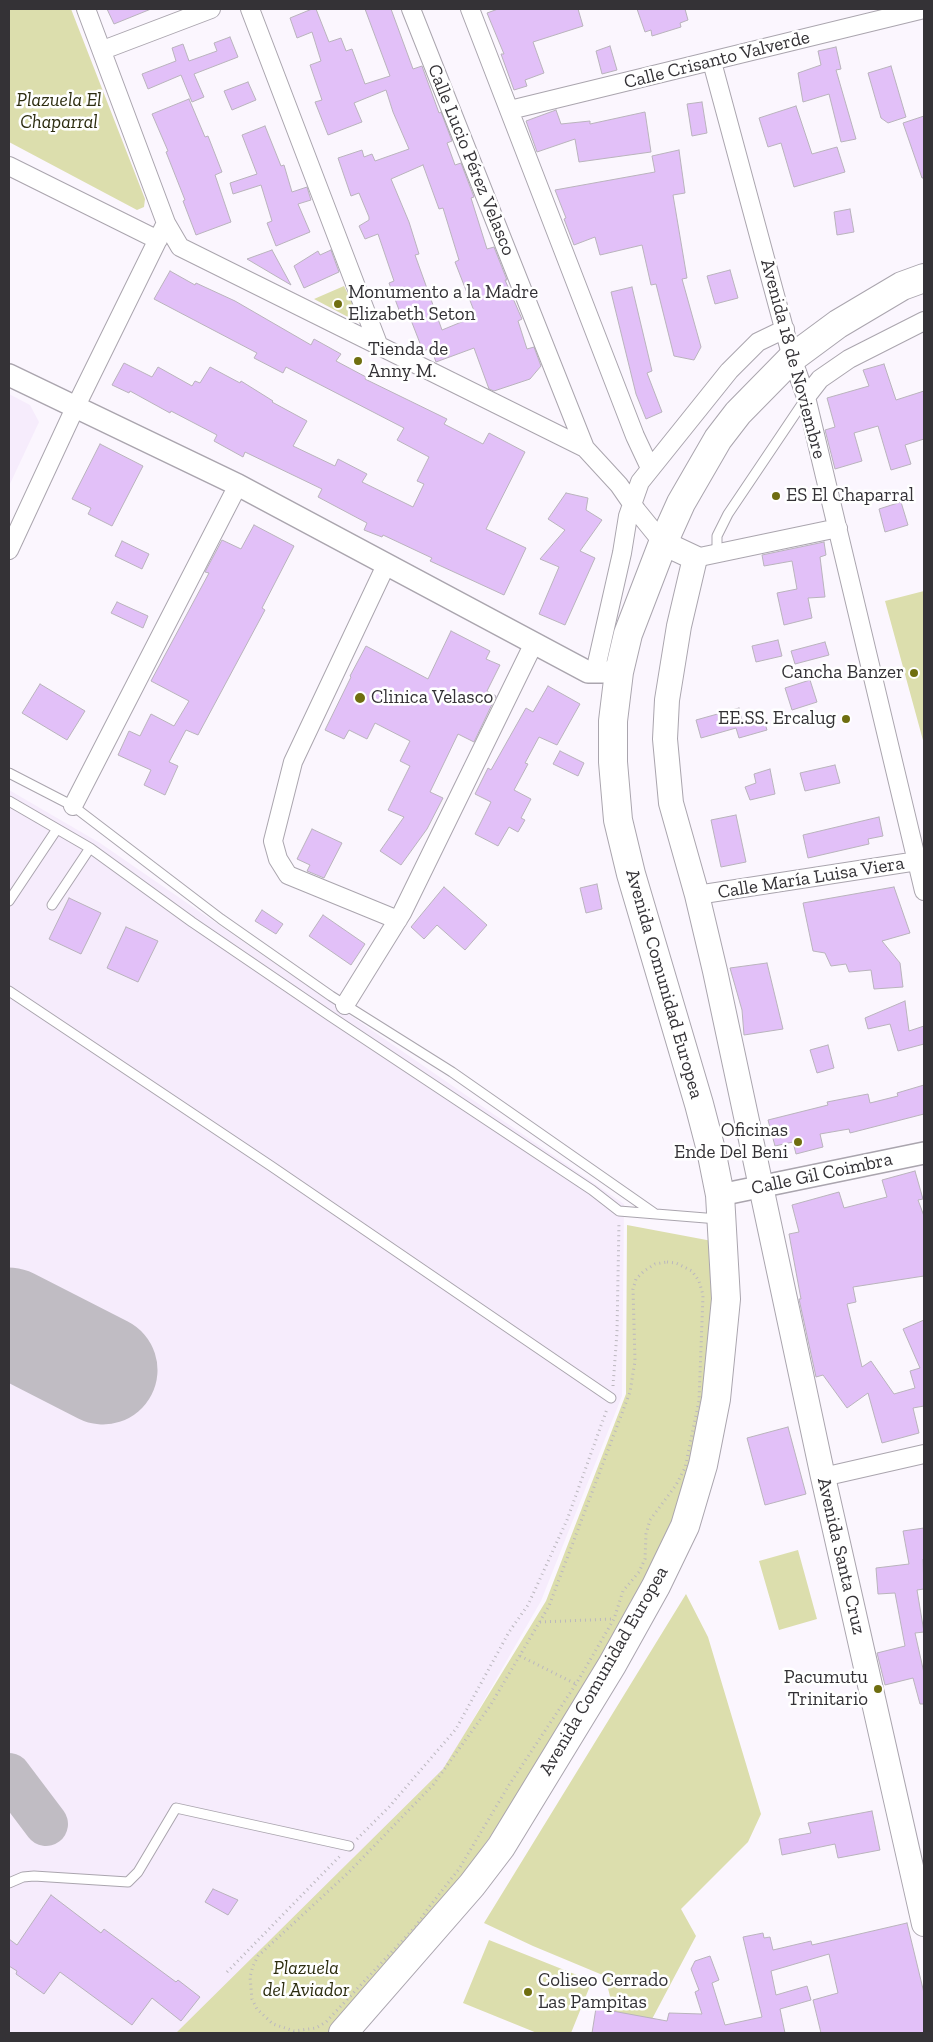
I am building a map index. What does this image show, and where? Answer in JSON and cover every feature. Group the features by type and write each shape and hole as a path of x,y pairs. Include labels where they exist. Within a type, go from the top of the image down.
{"main road":[{"name":"Avenida Comunidad Europea","path":"343,2033 472,1885 501,1847 585,1689 635,1624 685,1526 702,1465 716,1399 726,1299 720,1207 711,1150 699,1104 631,874 618,820 613,762 613,720 607,672 628,634 663,543 681,503 718,439 738,413 792,358 838,324 902,286 924,278"},
{"path":"663,543 706,556"},
{"name":"Avenida Santa Cruz","path":"706,556 679,626 667,700 665,739 671,803 682,850 697,895 762,1186 823,1477 924,1924"}],"street":[{"path":"86,9 103,50 166,223 180,247 585,448"},
{"path":"103,50 211,9"},
{"path":"250,9 378,344"},
{"name":"Calle Lucio Pérez Velasco","path":"412,9 585,448 619,485 663,543"},
{"path":"470,9 635,436 650,468"},
{"name":"Calle Crisanto Valverde","path":"510,110 924,9"},
{"name":"Avenida 18 de Noviembre","path":"712,62 792,358 806,397 921,861 924,891"},
{"path":"9,166 158,240"},
{"path":"9,550 75,408 166,223"},
{"path":"806,397 820,379 849,358 924,321"},
{"path":"9,375 238,484 588,672 607,672 628,516 640,482 729,371 758,342 785,329"},
{"path":"73,806 238,484"},
{"path":"706,556 838,528"},
{"path":"386,565 292,762 273,841 278,860 288,875 398,920"},
{"path":"345,1005 398,920 534,644"},
{"name":"Calle María Luisa Viera","path":"697,895 921,861"},
{"name":"Calle Gil Coimbra","path":"720,1207 762,1186 924,1153"},
{"path":"823,1477 924,1454"}],"lane":[{"path":"706,556 728,514 806,397"},
{"path":"9,773 73,806 220,919 345,1005 452,1072 655,1214"},
{"path":"9,801 90,848 192,922 592,1190 619,1211 655,1214 720,1207"},
{"path":"9,901 57,829"},
{"path":"52,905 90,848"},
{"path":"9,991 611,1398"},
{"path":"9,1883 23,1877 34,1876 128,1882 138,1872 176,1808 349,1846"}],"path":[{"path":"227,1972 389,1807 456,1729 509,1632 528,1605 567,1520 611,1398 614,1384 617,1332 619,1211"},
{"path":"676,1263 692,1272 699,1281 703,1296 699,1401 685,1468 676,1485 650,1520 646,1534 645,1559 639,1572 623,1592 614,1619 585,1689 509,1785 459,1869 428,1907 416,1926 326,2022 316,2028 299,2031 283,2029 272,2024 260,2013 252,1999 250,1977 258,1956 348,1873 433,1785 490,1706 549,1606 630,1392 635,1360 634,1284 644,1271 655,1264 676,1263"},
{"path":"539,1622 614,1619"},
{"path":"520,1656 585,1689"}],"shaded area":[{"path":"9,394 30,405 39,422 9,486"},
{"path":"9,790 100,843 624,1204 622,1396 541,1601 444,1770 180,2033 9,2033"}],"green space":[{"name":"Plazuela El Chaparral","path":"9,9 71,9 145,199 144,207 137,210 9,142"},
{"path":"344,286 363,325 314,299"},
{"name":"Cancha Banzer","path":"924,591 924,744 885,601"},
{"name":"Plazuela del Aviador","path":"627,1225 712,1241 719,1299 709,1402 675,1527 630,1619 506,1814 426,1928 330,2033 176,2033 443,1769 546,1601 626,1394"},
{"path":"798,1550 817,1619 779,1630 759,1561"},
{"path":"686,1594 708,1637 761,1814 748,1842 681,1909 696,1936 651,2021 615,2017 605,1976 484,1923"},
{"name":"Coliseo Cerrado Las Pampitas","path":"489,1940 592,1981 571,2033 537,2033 463,2003"}],"building":[{"path":"107,9 151,9 114,24"},
{"path":"316,9 329,42 341,38 346,51 352,49 365,84 390,76 365,9 391,9 413,69 422,66 439,113 441,112 452,141 447,143 455,165 461,163 474,197 471,198 487,249 494,247 507,280 505,280 522,319 518,321 527,349 534,347 541,366 530,379 494,391 489,389 474,348 436,362 431,348 423,351 409,315 402,318 389,283 394,281 378,234 365,239 359,226 369,220 369,217 359,193 351,196 338,158 362,150 364,157 372,154 375,161 409,149 386,90 354,103 362,122 328,135 315,102 322,100 310,65 321,61 312,32 297,38 290,18","holes":["423,165 439,209 443,208 459,260 455,262 476,316 442,330 415,255 419,254 409,222 391,179"]},
{"path":"498,9 578,9 583,26 533,42 544,73 525,80 527,86 514,90 501,54 504,54 487,13"},
{"path":"637,9 685,9 688,20 680,23 681,27 652,36 651,30 645,32"},
{"path":"230,37 238,57 194,74 204,97 192,102 181,75 148,89 142,74 176,61 172,48 183,44 189,61 217,51 214,43"},
{"path":"610,46 617,70 602,74 596,51"},
{"path":"836,47 841,69 836,70 856,139 841,142 829,94 803,102 798,73 821,65 818,51"},
{"path":"891,66 906,117 888,123 881,118 868,73"},
{"path":"248,82 256,100 232,110 224,91"},
{"path":"189,99 205,137 208,136 222,172 215,175 231,222 196,235 183,201 185,200 166,152 168,151 152,114"},
{"path":"702,102 707,133 692,136 687,104"},
{"path":"796,106 812,154 837,147 845,172 794,187 781,143 768,147 759,118"},
{"path":"556,110 561,124 590,121 590,124 645,112 651,152 579,162 575,139 537,152 526,121"},
{"path":"924,116 924,178 922,178 903,123"},
{"path":"265,126 281,166 284,165 292,192 307,187 311,200 298,204 310,232 276,246 267,223 272,221 261,185 233,194 230,183 257,174 242,135"},
{"path":"679,150 685,193 673,195 687,278 682,279 701,347 694,360 674,356 656,284 651,285 642,245 600,255 595,237 574,245 555,190 655,172 652,156"},
{"path":"850,209 854,232 837,235 834,212"},
{"path":"272,250 291,285 247,259"},
{"path":"331,250 339,272 304,288 294,266 318,251 320,255"},
{"path":"730,270 738,298 715,304 707,276"},
{"path":"170,271 195,285 196,283 235,301 311,345 314,339 341,354 336,361 366,377 365,379 447,419 444,424 483,444 489,433 525,452 486,529 526,548 504,595 430,561 432,558 383,535 382,537 364,530 367,523 318,497 322,489 245,452 243,457 214,441 217,435 171,411 170,413 130,391 129,393 112,385 124,363 152,377 158,367 192,386 195,381 200,383 210,367 240,383 241,381 272,402 307,421 293,446 335,466 338,459 367,474 362,482 413,507 424,484 417,481 429,457 397,440 404,428 286,367 283,373 254,358 257,353 154,299"},
{"path":"632,287 652,371 647,373 662,412 646,419 636,394 611,292"},
{"path":"884,364 896,400 924,391 924,439 905,445 911,464 891,470 878,426 854,433 862,461 835,469 825,430 835,427 827,398 869,386 863,370"},
{"path":"100,444 143,466 112,526 88,514 91,508 72,499"},
{"path":"566,493 588,498 586,510 602,520 580,551 595,558 565,625 539,614 559,567 540,559 565,530 548,519"},
{"path":"901,502 908,525 885,532 879,509"},
{"path":"254,525 294,546 262,608 265,610 198,735 186,730 169,762 178,766 165,795 144,785 151,770 118,755 129,731 140,736 151,714 174,726 189,701 151,681 209,573 205,572 222,540 241,549"},
{"path":"122,541 149,554 142,569 115,556"},
{"path":"824,542 826,555 820,557 825,597 808,598 812,618 784,625 777,593 797,589 792,561 764,566 762,555"},
{"path":"117,602 148,616 143,628 111,613"},
{"path":"451,631 490,651 486,659 500,665 487,691 496,696 474,742 458,734 430,792 443,798 427,829 401,865 380,851 404,817 388,810 410,766 400,761 410,741 375,723 367,739 349,730 344,739 325,730 366,646 428,679"},
{"path":"778,640 782,656 756,662 752,646"},
{"path":"825,642 829,655 795,664 791,651"},
{"path":"810,680 817,702 792,710 785,688"},
{"path":"40,684 85,711 67,740 22,713"},
{"path":"548,686 580,704 557,745 539,737 525,763 528,764 514,790 531,799 521,818 525,820 518,832 509,827 498,846 475,834 491,802 475,794 488,768 491,770 526,708 533,712"},
{"path":"739,708 742,720 762,714 767,730 739,738 736,728 701,738 696,720"},
{"path":"560,751 584,763 578,776 553,764"},
{"path":"835,765 840,783 805,791 800,773"},
{"path":"770,769 775,794 750,800 745,787 756,783 754,774"},
{"path":"736,815 746,862 721,867 711,820"},
{"path":"879,817 883,836 868,839 869,844 808,858 803,835"},
{"path":"312,829 342,843 324,878 307,871 310,865 297,859"},
{"path":"597,884 602,909 586,913 580,888"},
{"path":"444,887 487,925 465,950 437,925 424,939 411,927"},
{"path":"894,887 910,933 882,941 900,963 903,987 874,989 871,970 849,972 846,964 831,966 825,953 813,951 803,903"},
{"path":"69,898 101,913 81,954 49,939"},
{"path":"262,910 283,924 276,934 255,921"},
{"path":"323,915 365,944 351,965 309,936"},
{"path":"126,927 158,941 138,982 107,968"},
{"path":"767,963 783,1029 744,1035 742,1010 730,968"},
{"path":"905,1001 909,1031 924,1026 924,1044 898,1051 890,1024 868,1029 865,1018"},
{"path":"828,1045 834,1068 817,1073 810,1050"},
{"path":"924,1085 924,1114 850,1133 849,1129 820,1134 823,1147 796,1154 793,1142 775,1146 768,1120 828,1105 827,1102 868,1094 870,1103 898,1096 897,1093"},
{"path":"915,1171 923,1199 918,1200 924,1216 924,1276 853,1287 856,1302 847,1304 862,1367 871,1361 894,1394 915,1388 910,1371 920,1368 903,1329 924,1320 924,1406 913,1408 919,1433 882,1443 868,1393 847,1408 823,1375 816,1377 799,1299 801,1299 789,1234 799,1232 792,1205 839,1192 844,1208 887,1197 882,1180"},
{"path":"788,1427 806,1494 765,1505 747,1438"},
{"path":"924,1528 924,1589 917,1590 924,1632 915,1633 924,1673 924,1704 920,1704 913,1678 885,1685 877,1653 905,1646 895,1593 878,1594 876,1568 909,1564 903,1531"},
{"path":"872,1811 880,1850 838,1858 835,1844 782,1855 779,1839 811,1833 808,1823"},
{"path":"213,1889 238,1900 228,1915 205,1902"},
{"path":"51,1895 101,1933 104,1929 176,1982 178,1980 200,1997 181,2021 152,1998 132,2025 60,1972 44,1994 16,1974 17,1971 9,1966 9,1939 17,1945"},
{"path":"907,1923 924,1993 924,2033 821,2033 813,2000 838,1993 829,1954 771,1971 776,1995 807,1986 811,2000 780,2009 785,2033 592,2033 596,2008 667,2021 669,2013 702,2014 695,1992 699,1990 691,1969 695,1961 710,1956 719,1980 712,1983 725,2025 762,2017 743,1937 763,1933 764,1938 770,1937 773,1950 811,1941 812,1945"}],"taxiway":[{"path":"9,1775 46,1824"}],"runway":[{"path":"9,1322 103,1370"}],"place":[{"name":"Monumento a la Madre Elizabeth Seton","path":"338,304"},
{"name":"Tienda de Anny M.","path":"358,361"},
{"name":"ES El Chaparral","path":"776,496"},
{"name":"Cancha Banzer","path":"914,673"},
{"name":"Clinica Velasco","path":"360,698"},
{"name":"EE.SS. Ercalug","path":"846,719"},
{"name":"Oficinas Ende Del Beni","path":"798,1142"},
{"name":"Pacumutu Trinitario","path":"878,1689"},
{"name":"Coliseo Cerrado Las Pampitas","path":"528,1992"}]}
